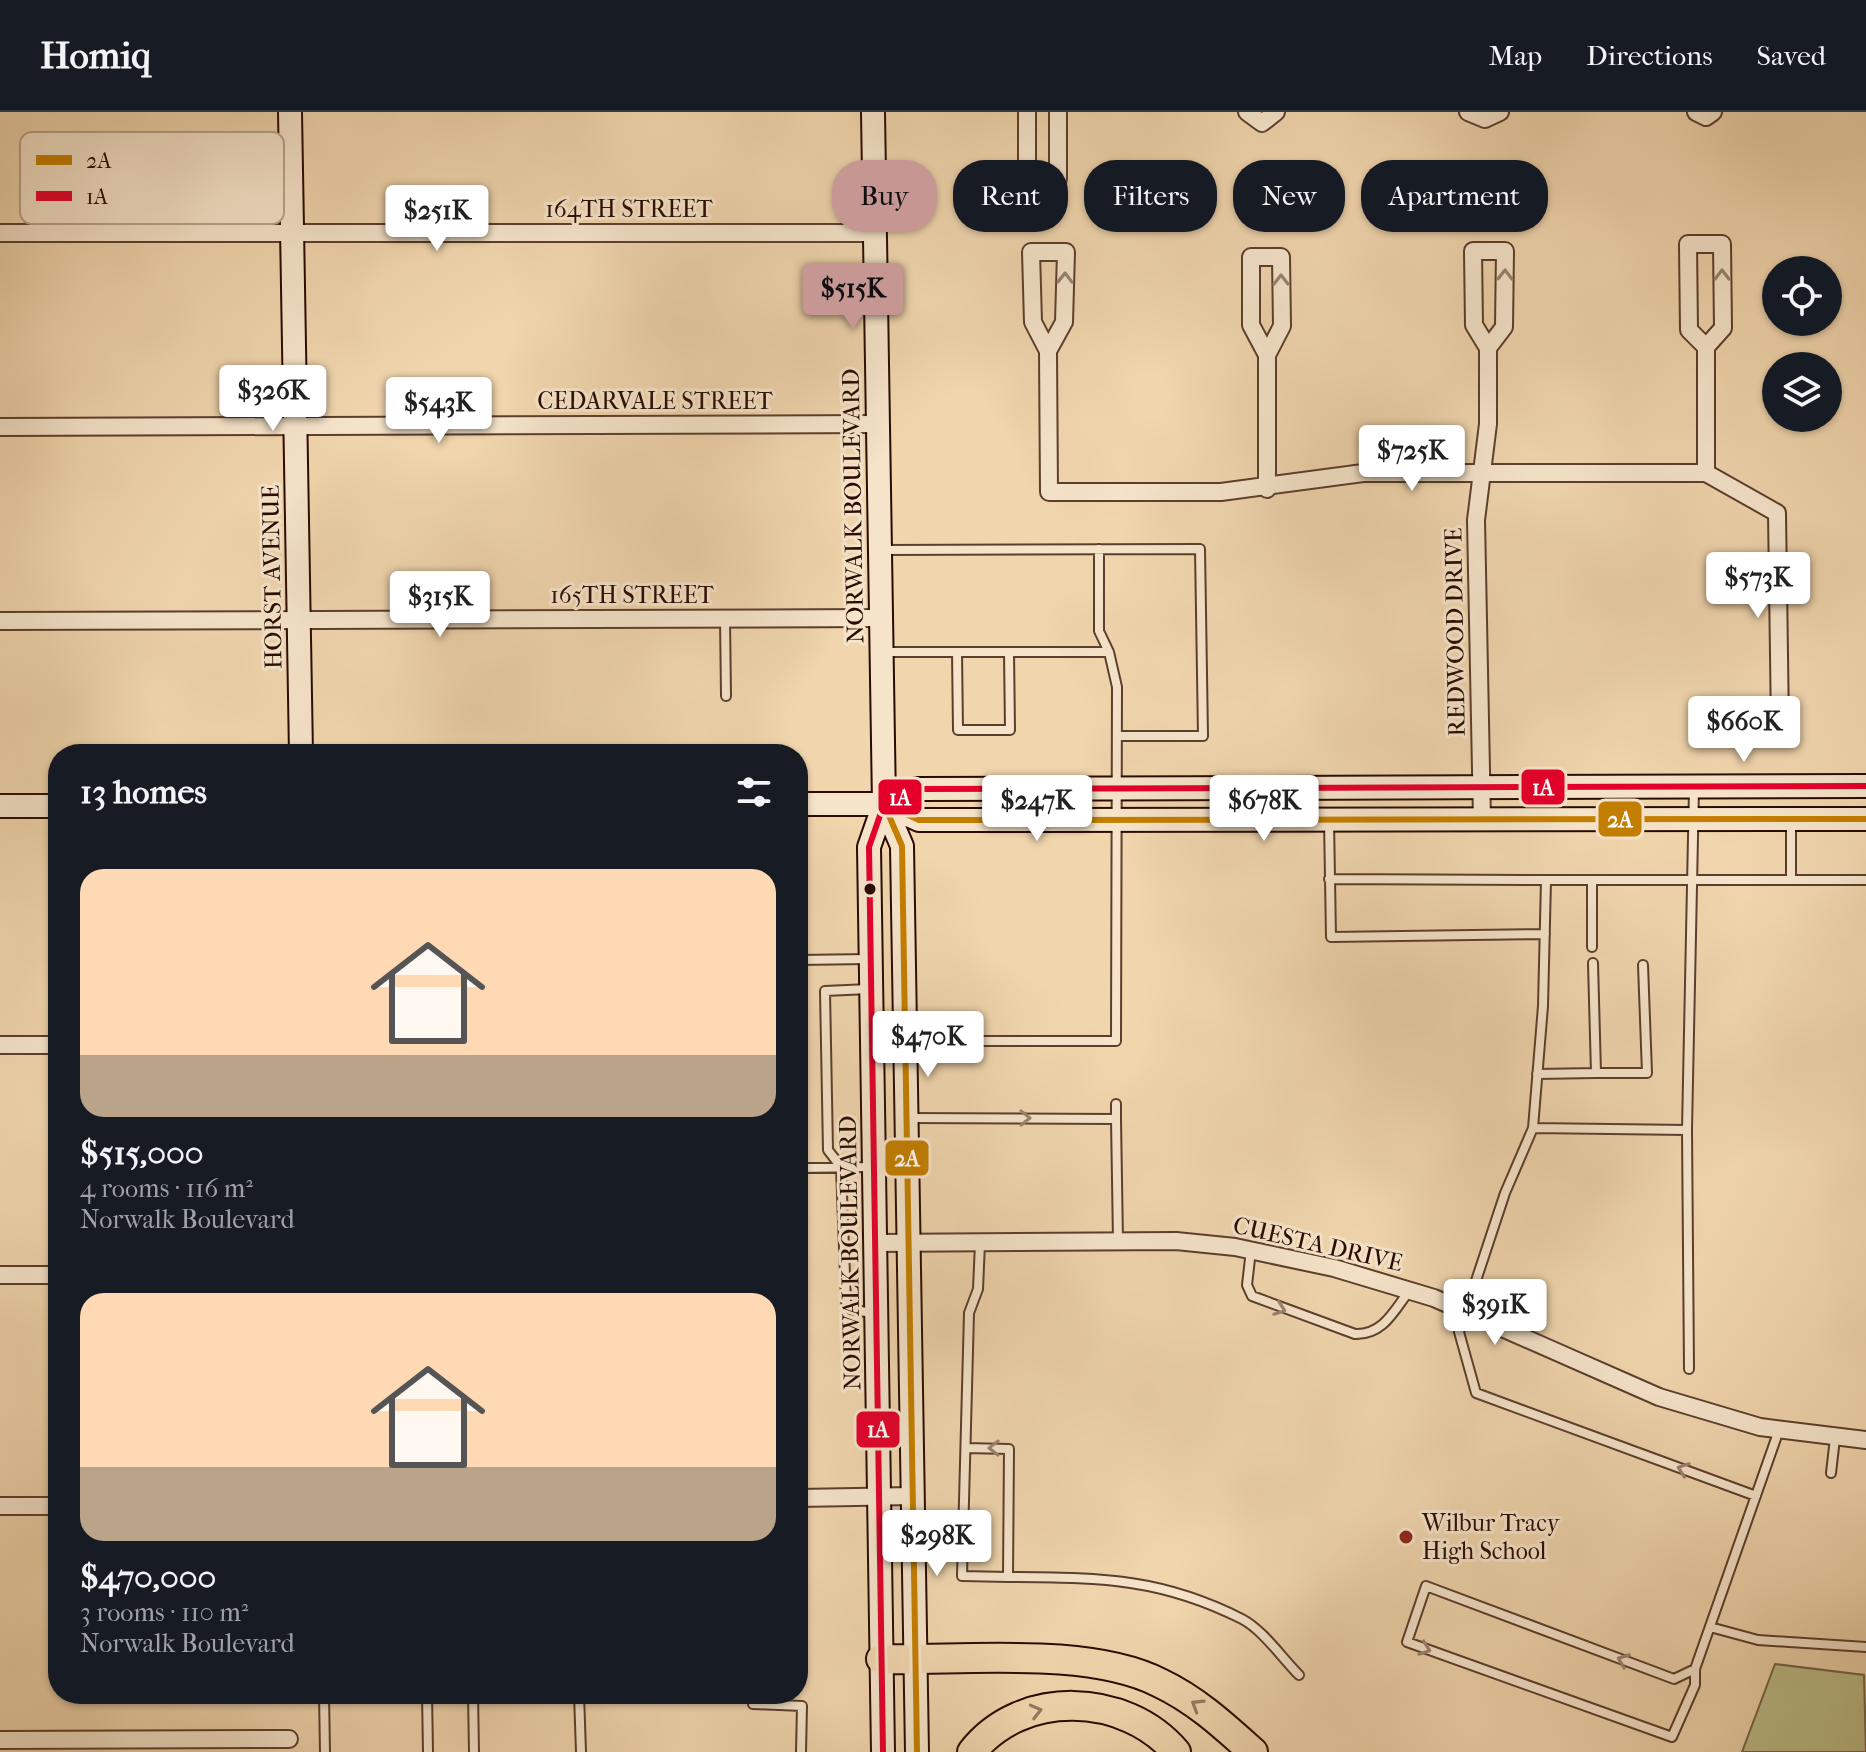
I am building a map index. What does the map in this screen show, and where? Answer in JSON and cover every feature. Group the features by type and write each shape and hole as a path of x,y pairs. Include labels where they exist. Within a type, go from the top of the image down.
{"highway":[{"path":"881,1659 1089,1663 1132,1672 1159,1682 1206,1710 1253,1752"},
{"path":"972,1752 1011,1717 1054,1706 1086,1706 1124,1715 1165,1739 1176,1752"}],"street":[{"name":"HORST AVENUE","path":"290,112 301,744"},
{"name":"NORWALK BOULEVARD","path":"873,112 884,804 869,847 883,1752"},
{"path":"1027,112 1027,179 1058,179 1058,112"},
{"path":"1247,112 1262,123 1276,112"},
{"path":"1468,112 1485,119 1500,112"},
{"path":"1696,112 1706,117 1713,112"},
{"name":"164TH STREET","path":"0,233 874,233"},
{"path":"1706,347 1689,330 1688,244 1722,244 1723,328 1706,347 1706,473"},
{"name":"REDWOOD DRIVE","path":"1482,820 1476,520 1488,424 1488,348 1474,325 1473,251 1505,251 1504,327 1488,348"},
{"path":"1048,351 1064,322 1066,252 1031,252 1033,322 1048,351 1049,492 1221,492 1267,489 1363,473 1706,473 1777,513 1780,726"},
{"path":"1267,355 1251,325 1251,257 1281,257 1282,326 1267,355 1267,489"},
{"name":"CEDARVALE STREET","path":"0,427 877,424"},
{"name":"165TH STREET","path":"0,621 881,618"},
{"path":"808,804 884,804 918,789 1866,786"},
{"name":"NORWALK BOULEVARD","path":"884,804 902,846 917,1752"},
{"path":"884,804 919,820 1866,819"},
{"path":"0,806 48,806"},
{"path":"0,1045 48,1045"},
{"name":"CUESTA DRIVE","path":"875,1243 1176,1241 1251,1250 1334,1268 1409,1291 1464,1311 1659,1397 1779,1430 1866,1440"},
{"path":"0,1275 48,1275"},
{"path":"808,1498 913,1496"},
{"path":"0,1506 48,1506"},
{"path":"0,1740 289,1739"}],"lane":[{"path":"905,1041 1116,1045 1117,687 1109,652 1099,631 1099,549"},
{"path":"879,550 1200,549 1203,736 1118,736"},
{"path":"725,618 726,696"},
{"path":"881,652 1109,652"},
{"path":"957,652 958,730 1010,730 1009,652"},
{"path":"1689,1369 1687,1130 1694,787"},
{"path":"1791,819 1791,880"},
{"path":"1329,820 1331,937 1545,934"},
{"path":"1329,879 1866,880"},
{"path":"1546,880 1533,1128 1464,1311 1459,1332 1476,1393 1756,1496"},
{"path":"1592,880 1592,947"},
{"path":"808,960 871,959"},
{"path":"1593,963 1596,1073"},
{"path":"1537,1074 1647,1073 1643,965"},
{"path":"872,989 825,991 828,1150 841,1167 846,1302 851,1309 876,1314"},
{"path":"1116,1104 1118,1241"},
{"path":"906,1118 1116,1119"},
{"path":"1533,1128 1687,1130"},
{"path":"808,1168 874,1167"},
{"path":"980,1242 978,1289 969,1313 962,1576 1109,1579 1153,1584 1196,1596 1244,1620 1299,1675"},
{"path":"1251,1250 1247,1285 1252,1296 1355,1334 1368,1335 1380,1328 1409,1291"},
{"path":"1695,1669 1674,1679 1426,1586 1407,1642 1672,1737 1695,1685 1695,1669 1779,1430"},
{"path":"1831,1473 1835,1438"},
{"path":"966,1448 1009,1449 1008,1577"},
{"path":"1710,1627 1758,1640 1866,1647"},
{"path":"324,1704 325,1752"},
{"path":"427,1704 428,1752"},
{"path":"473,1704 474,1752"},
{"path":"579,1704 581,1752"},
{"path":"753,1704 802,1706 801,1752"}],"green space":[{"path":"1775,1664 1864,1675 1866,1752 1742,1752"}],"transit line":[{"name":"1A","path":"883,1752 869,847 884,804 918,789 1866,786"},
{"name":"2A","path":"884,804 919,820 1866,819"},
{"name":"2A","path":"884,804 902,846 917,1752"}],"place":[{"name":"Wilbur Tracy High School","path":"1406,1537"}]}
